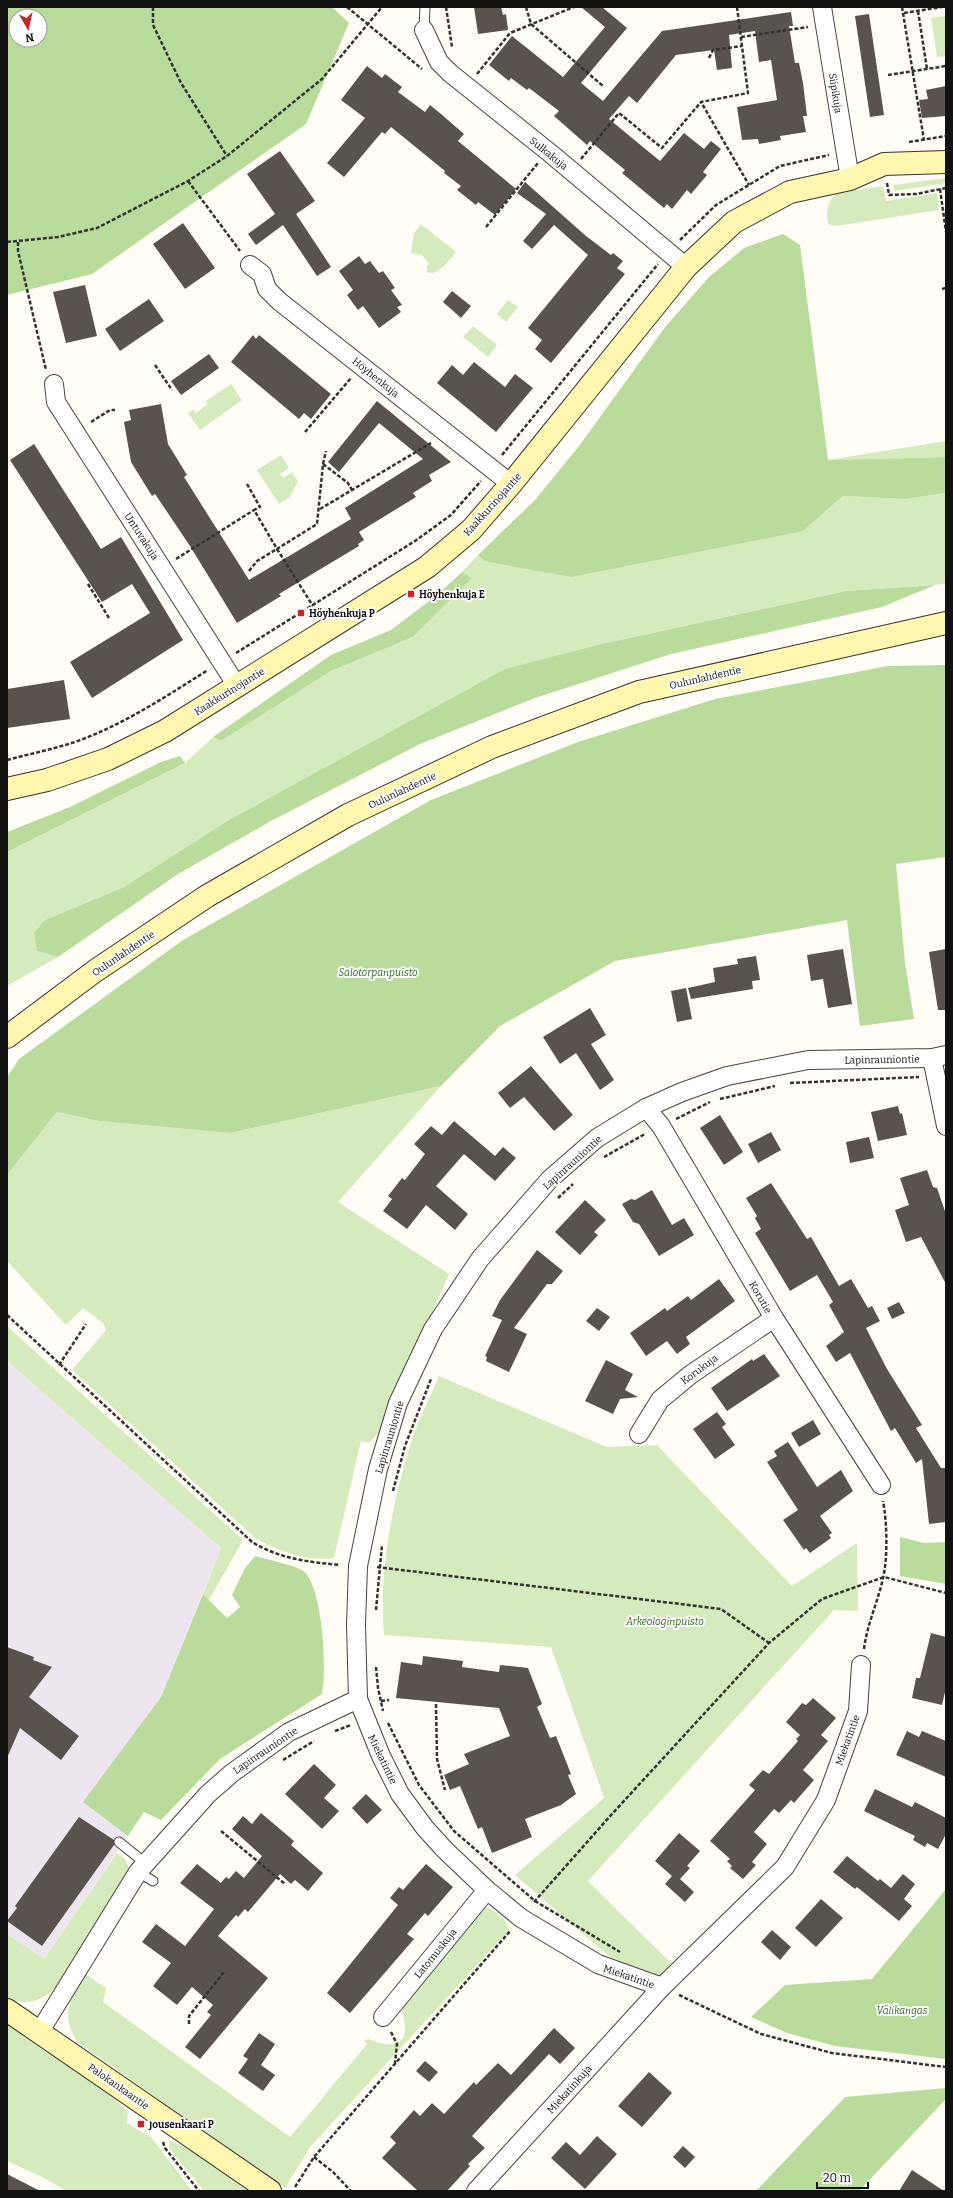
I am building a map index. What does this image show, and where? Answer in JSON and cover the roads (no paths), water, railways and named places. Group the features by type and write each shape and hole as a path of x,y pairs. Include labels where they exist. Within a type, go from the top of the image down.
{"main road":[{"name":"Kaakkurinojantie","path":"7,790 47,780 108,759 165,731 427,567 471,530 686,267 734,222 790,192 850,179 884,164 946,163"},
{"name":"Oulunlahdentie","path":"7,1037 95,971 208,896 348,815 492,747 639,692 844,644 946,623"},
{"name":"Oulunlahdentie","path":"844,644 946,635"},
{"name":"Palokankaantie","path":"7,2010 40,2031 270,2191"}],"street":[{"name":"Siipikuja","path":"822,7 850,179"},
{"name":"Sulkakuja","path":"424,30 439,62 450,73 550,153 686,267"},
{"name":"Höyhenkuja","path":"250,265 262,274 267,289 279,301 510,484"},
{"name":"Untuvakuja","path":"54,384 56,402 237,686"},
{"path":"939,1056 936,1077 946,1126"},
{"name":"Lapinrauniontie","path":"40,2031 141,1867 203,1800 232,1773 289,1732 358,1699 356,1624 359,1558 378,1469 398,1403 433,1329 480,1259 550,1179 596,1138 646,1108 682,1092 727,1076 808,1060 939,1056"},
{"name":"Korutie","path":"646,1108 661,1126 774,1318 881,1485"},
{"name":"Korukuja","path":"639,1434 660,1400 690,1375 774,1318"},
{"name":"Miekatintie","path":"358,1699 365,1720 400,1794 425,1828 487,1890 521,1918 598,1964 662,1987 785,1867 826,1800 858,1710 862,1665"},
{"name":"Latomuskuja","path":"384,2017 487,1890"},
{"name":"Miekatinkuja","path":"476,2191 662,1987"}],"lane":[{"path":"424,30 425,7"},
{"path":"119,1842 153,1881"}],"place":[{"name":"Höyhenkuja E","path":"411,594"},
{"name":"Höyhenkuja P","path":"301,613"},
{"name":"Jousenkaari P","path":"141,2124"}],"park label":[{"name":"Salotorpanpuisto","path":"378,972"},
{"name":"Arkeologinpuisto","path":"665,1621"},
{"name":"Välikangas","path":"902,2010"}]}
